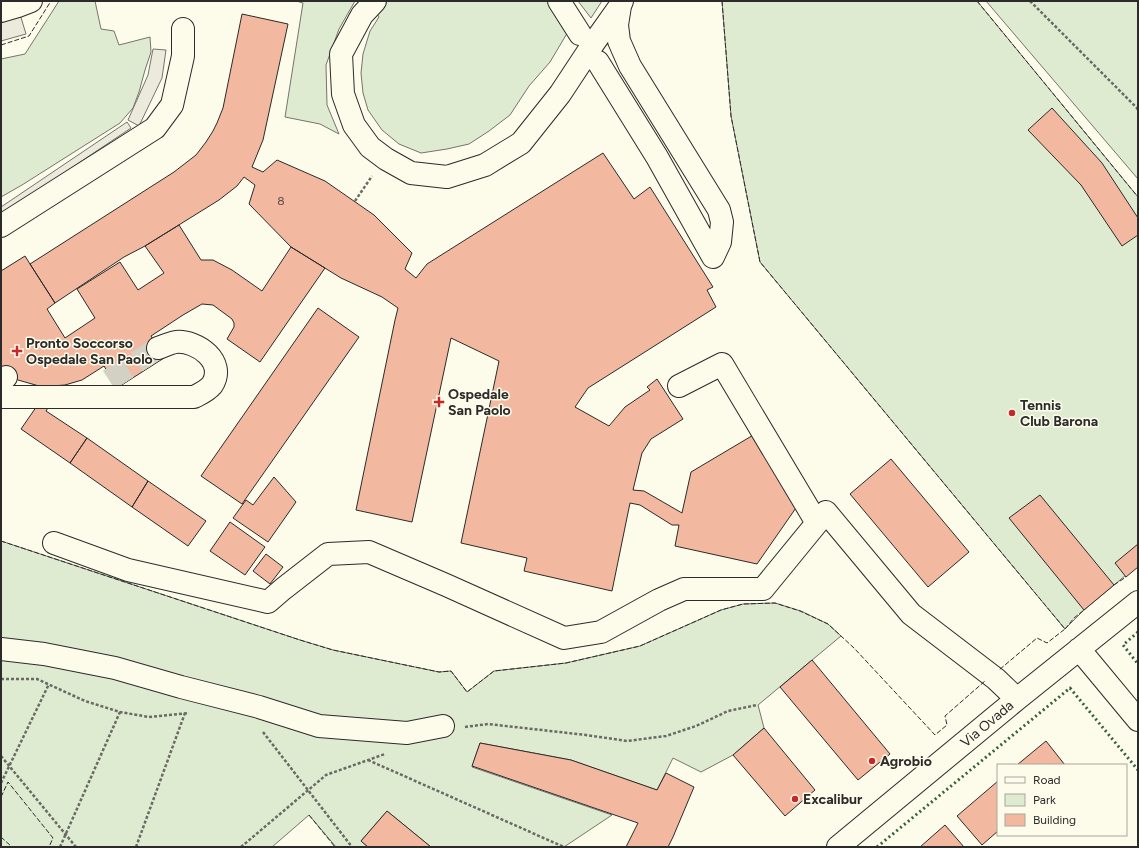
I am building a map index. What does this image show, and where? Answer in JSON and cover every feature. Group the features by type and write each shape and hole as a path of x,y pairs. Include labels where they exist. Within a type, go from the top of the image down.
{"street":[{"path":"1,11 31,1"},
{"path":"375,1 362,15 341,54 343,94 354,125 370,147 386,159 411,173 447,177 485,165 521,143 560,94 592,44 621,3"},
{"path":"559,1 580,34"},
{"path":"598,62 657,157 713,257 720,242 722,222 719,210 630,66 619,41 617,25 621,3"},
{"path":"1,226 155,128 172,105 183,56 183,29"},
{"path":"3,385 83,397 194,397 206,391 212,384 216,376 213,361 199,346 187,342 175,342 158,348"},
{"path":"679,386 722,364 818,523"},
{"path":"83,397 109,380"},
{"path":"54,543 128,570 268,602 328,554 369,552 564,638 601,632 659,600 684,589 763,589 826,512 911,614 996,679 1016,699"},
{"name":"Via Ovada","path":"838,847 1016,699 1138,602"},
{"path":"1,649 44,654 115,668 259,707 319,726 407,733 451,727"},
{"path":"1079,649 1138,720"}],"path":[{"path":"1030,1 1138,108"},
{"path":"1,679 37,679 85,701 120,712 149,717 193,713"},
{"path":"1,783 49,684"},
{"path":"451,727 488,724 627,741 666,736 696,726 728,711 757,705"},
{"path":"60,847 120,712"},
{"path":"136,847 185,713"},
{"path":"262,732 352,847"},
{"path":"241,847 326,775 390,752"},
{"path":"1,756 76,847"},
{"path":"368,760 564,847"}],"green space":[{"path":"59,1 95,1 101,29 114,31 119,45 150,37 151,52 133,108 120,123 1,197 1,59 25,54"},
{"path":"296,1 355,1 339,29 326,65 327,105 339,134 320,124 285,117 303,3"},
{"path":"384,1 551,1 569,30 550,62 529,86 510,115 469,144 421,153 399,144 382,130 368,110 363,93 361,73 363,54 370,31 379,17 374,9"},
{"path":"578,1 602,1 591,18"},
{"name":"Tennis Club Barona","path":"722,1 977,1 1138,197 1138,565 1084,610 1065,629 760,262 731,116"},
{"path":"986,1 1138,1 1138,179"},
{"path":"1,541 333,650 439,672 451,671 467,692 494,671 566,663 640,646 721,610 743,604 775,603 801,611 828,624 841,636 758,705 764,728 733,755 701,772 673,758 657,790 571,760 480,743 472,767 612,815 564,847 431,847 387,811 361,841 368,847 336,847 309,815 272,847 1,847"}],"shaded area":[{"path":"1,1 16,1 26,34 1,41"},
{"path":"153,49 166,50 162,78 139,126 128,120 148,75"},
{"path":"127,122 131,128 1,215 1,207"}],"building":[{"path":"242,14 288,24 263,140 252,167 263,172 277,160 325,181 374,215 412,253 405,269 416,278 427,264 603,153 634,199 650,187 713,287 707,290 716,307 588,388 575,407 609,426 625,407 650,390 647,387 657,379 683,419 651,439 642,453 633,490 644,491 682,513 691,472 755,434 798,505 757,564 675,546 679,525 672,525 640,505 630,503 612,591 524,571 527,558 461,543 499,361 451,338 412,522 356,510 398,308 382,297 341,278 291,247 249,204 255,185 244,177 237,186 219,200 145,246 124,257 55,303 30,264 174,172 196,155 213,131 223,108"},
{"path":"1052,108 1102,163 1138,218 1138,235 1122,246 1081,185 1028,130"},
{"path":"179,225 201,260 213,260 232,270 262,291 291,247 325,268 260,362 227,339 234,327 232,319 213,305 202,304 151,336 164,358 117,388 104,366 82,380 65,385 51,386 39,386 18,380 1,370 1,271 25,256 55,303 47,309 65,338 95,318 77,289 120,262 138,290 164,273 145,246"},
{"path":"318,308 359,337 242,504 201,476"},
{"path":"39,403 51,403 46,411 87,438 70,463 21,429"},
{"path":"87,438 148,481 132,507 70,463"},
{"path":"891,459 969,552 928,587 850,494"},
{"path":"274,477 296,502 268,542 233,518 246,500 253,505"},
{"path":"148,481 206,521 188,546 132,507"},
{"path":"1040,495 1114,585 1084,610 1009,518"},
{"path":"230,522 265,547 245,575 210,551"},
{"path":"1138,544 1138,567 1126,577 1115,563"},
{"path":"266,554 283,567 270,584 253,571"},
{"path":"812,660 890,754 858,780 780,687"},
{"path":"764,728 815,790 785,816 733,755"},
{"path":"1046,741 1064,764 1018,764"},
{"path":"480,743 571,760 657,790 666,773 694,787 668,847 626,847 638,823 472,766"},
{"path":"997,782 997,832 982,845 957,816"},
{"path":"387,811 431,847 368,847 361,841"},
{"path":"945,825 964,847 920,847"}],"tunnel":[{"path":"109,380 158,348"}],"hedge":[{"path":"1138,632 1123,645 1138,664"},
{"path":"877,847 1070,688 1138,770"}],"fence":[{"path":"1,45 29,36 51,1"},
{"path":"722,1 731,116 760,262 1065,629 1047,643 1037,638 999,670"},
{"path":"977,1 1138,197"},
{"path":"1,541 333,650 439,672 451,671 467,692 494,671 566,663 640,646 721,610 743,604 775,603 800,611 828,624 854,648 935,735 947,725 945,716 985,681"},
{"path":"1114,585 1126,577"},
{"path":"1065,629 1074,618 1084,610"},
{"path":"1,797 8,782 53,838 49,847"},
{"path":"309,815 335,847"},
{"path":"1,837 12,847"}],"place":[{"name":"Pronto Soccorso Ospedale San Paolo","path":"17,351"},
{"name":"Ospedale San Paolo","path":"439,402"},
{"name":"Tennis Club Barona","path":"1012,413"},
{"name":"Agrobio","path":"872,761"},
{"name":"Excalibur","path":"795,799"}]}
